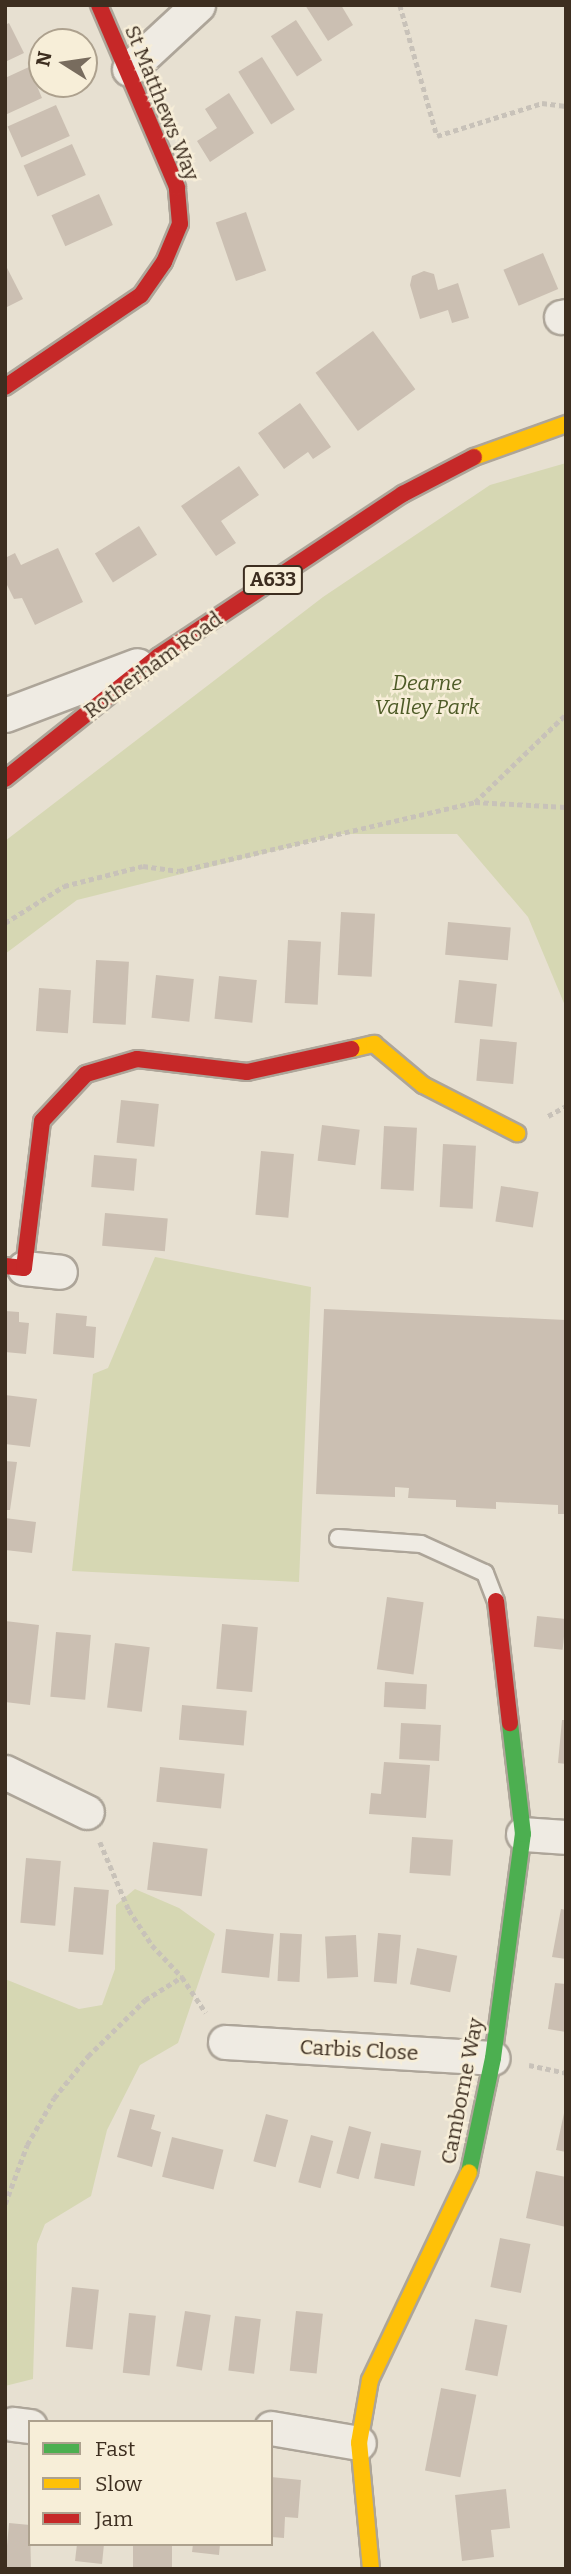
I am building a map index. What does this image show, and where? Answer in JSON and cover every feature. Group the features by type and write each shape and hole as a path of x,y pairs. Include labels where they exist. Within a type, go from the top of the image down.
{"street":[{"name":"St Matthews Way","path":"5,387 141,295 164,262 180,224 177,187 129,69 99,5"},
{"path":"129,69 198,5"},
{"name":"Rotherham Road","path":"5,779 159,656 403,494 487,450 566,424"},
{"path":"5,715 159,656"},
{"path":"60,1272 15,1267 42,1121 86,1074 137,1059 247,1072 374,1044 423,1085 517,1133"},
{"name":"Camborne Way","path":"371,2569 359,2443 370,2380 470,2171 493,2058 523,1834 496,1601"},
{"path":"5,1772 87,1812"},
{"path":"523,1834 566,1837"},
{"name":"Carbis Close","path":"225,2042 493,2058"},
{"path":"273,2428 359,2443"}],"lane":[{"path":"338,1538 421,1544 485,1573 496,1601"}],"path":[{"path":"400,5 437,136 542,103 566,106"},
{"path":"475,802 566,714"},
{"path":"5,923 64,886 143,866 179,871 475,802 566,807"},
{"path":"87,1812 129,1910 152,1945 182,1977 225,2042"},
{"path":"5,2204 27,2145 54,2098 88,2056 145,2000 182,1977"}],"green space":[{"name":"Dearne Valley Park","path":"566,463 566,1008 528,917 457,834 342,834 77,900 5,954 5,841 323,597 490,485"},
{"path":"155,1257 311,1287 299,1582 72,1571 93,1374 108,1368"},
{"path":"135,1889 179,1908 215,1934 178,2043 140,2065 107,2130 91,2196 45,2224 37,2244 33,2379 5,2386 5,1979 79,2009 102,2005 115,1969 116,1905"}],"building":[{"path":"305,5 341,5 353,25 328,41"},
{"path":"296,20 322,60 297,77 271,36"},
{"path":"9,23 24,53 5,62 5,25"},
{"path":"262,57 295,110 271,124 238,72"},
{"path":"28,67 28,98 42,98 5,115 5,78"},
{"path":"229,93 254,133 210,162 197,141 217,128 205,109"},
{"path":"56,105 70,136 21,158 8,127"},
{"path":"72,144 86,175 37,197 24,166"},
{"path":"99,194 113,225 65,246 51,215"},
{"path":"246,212 266,271 236,281 216,222"},
{"path":"543,253 558,289 519,306 503,270"},
{"path":"5,264 23,299 5,308"},
{"path":"424,271 434,274 438,290 458,283 469,318 452,323 448,310 420,319 410,285 412,276"},
{"path":"373,331 415,389 358,431 316,373"},
{"path":"300,403 331,447 313,459 308,452 284,469 258,433"},
{"path":"239,466 259,495 221,521 236,543 216,556 181,506"},
{"path":"139,526 157,555 113,582 95,554"},
{"path":"58,548 83,602 35,625 22,598 14,599 5,581 5,558 15,553 21,565"},
{"path":"341,912 375,914 372,977 338,975"},
{"path":"448,922 511,927 508,960 445,955"},
{"path":"288,940 321,942 318,1005 285,1003"},
{"path":"96,960 129,962 126,1025 93,1023"},
{"path":"156,975 194,979 189,1022 152,1018"},
{"path":"219,976 257,980 252,1023 215,1019"},
{"path":"459,980 497,984 492,1027 455,1023"},
{"path":"39,988 71,990 68,1033 36,1031"},
{"path":"480,1039 517,1042 513,1084 476,1081"},
{"path":"121,1100 159,1104 154,1147 117,1143"},
{"path":"322,1125 360,1130 355,1165 318,1161"},
{"path":"384,1126 417,1128 414,1191 381,1189"},
{"path":"443,1144 476,1146 473,1209 440,1207"},
{"path":"261,1151 294,1154 288,1218 255,1215"},
{"path":"94,1155 137,1159 134,1191 91,1187"},
{"path":"501,1186 539,1192 533,1228 495,1222"},
{"path":"105,1213 168,1218 165,1251 102,1246"},
{"path":"324,1309 566,1320 566,1514 558,1514 558,1505 496,1502 496,1509 456,1507 456,1500 408,1498 409,1488 395,1487 395,1497 316,1494"},
{"path":"5,1311 19,1312 19,1322 29,1323 26,1354 5,1352"},
{"path":"56,1313 87,1316 86,1326 96,1327 94,1358 53,1354"},
{"path":"5,1395 37,1399 30,1447 5,1444"},
{"path":"5,1461 17,1462 10,1510 5,1510"},
{"path":"5,1518 36,1522 32,1553 5,1550"},
{"path":"387,1597 424,1602 413,1674 377,1669"},
{"path":"537,1616 566,1619 563,1650 534,1647"},
{"path":"5,1621 39,1625 30,1705 5,1702"},
{"path":"222,1624 258,1627 252,1692 216,1689"},
{"path":"56,1632 91,1635 85,1700 50,1697"},
{"path":"115,1643 150,1647 142,1712 107,1708"},
{"path":"385,1682 427,1684 426,1709 384,1707"},
{"path":"182,1705 247,1711 244,1746 179,1740"},
{"path":"562,1720 566,1720 566,1764 558,1763"},
{"path":"401,1723 441,1725 439,1761 399,1759"},
{"path":"384,1762 430,1765 426,1818 369,1814 371,1793 381,1794"},
{"path":"160,1767 225,1774 221,1809 156,1802"},
{"path":"412,1837 453,1840 450,1876 409,1873"},
{"path":"153,1842 208,1849 202,1896 147,1890"},
{"path":"26,1858 61,1861 55,1926 20,1923"},
{"path":"74,1887 109,1890 103,1955 68,1952"},
{"path":"561,1909 566,1910 566,1959 552,1957"},
{"path":"226,1929 274,1934 269,1978 221,1973"},
{"path":"280,1933 302,1934 299,1982 277,1981"},
{"path":"378,1933 401,1935 397,1984 374,1982"},
{"path":"356,1935 358,1977 327,1979 325,1937"},
{"path":"417,1948 457,1956 450,1992 410,1984"},
{"path":"555,1983 566,1984 566,2032 548,2029"},
{"path":"566,2104 566,2152 556,2150"},
{"path":"130,2109 155,2115 151,2129 161,2132 152,2167 117,2157"},
{"path":"266,2114 288,2120 276,2167 253,2161"},
{"path":"349,2126 371,2132 359,2179 336,2173"},
{"path":"311,2135 333,2141 321,2188 298,2182"},
{"path":"172,2137 223,2150 214,2190 162,2177"},
{"path":"381,2143 421,2151 414,2186 374,2178"},
{"path":"536,2171 566,2177 566,2227 526,2218"},
{"path":"500,2238 530,2244 521,2293 490,2287"},
{"path":"72,2287 99,2290 93,2349 66,2347"},
{"path":"185,2311 211,2315 202,2370 176,2366"},
{"path":"296,2311 323,2314 317,2373 290,2371"},
{"path":"129,2313 156,2316 150,2375 123,2373"},
{"path":"235,2316 261,2319 254,2374 228,2371"},
{"path":"475,2319 507,2325 497,2376 465,2370"},
{"path":"441,2388 476,2395 460,2477 425,2470"},
{"path":"273,2477 301,2480 298,2518 285,2517 284,2538 273,2537"},
{"path":"506,2489 510,2528 491,2530 494,2557 462,2561 455,2495"},
{"path":"9,2523 28,2525 31,2569 5,2569"},
{"path":"77,2546 104,2546 102,2564 75,2561"},
{"path":"133,2546 172,2546 172,2567 133,2567"},
{"path":"193,2546 220,2546 219,2555 192,2552"}],"traffic: fast":[{"path":"469,2172 493,2058 523,1834 510,1723"}],"traffic: slow":[{"path":"474,457 566,424"},
{"path":"352,1049 374,1044 423,1085 517,1133"},
{"path":"371,2569 359,2443 370,2380 469,2172"}],"traffic: jam":[{"path":"5,387 141,295 164,262 180,224 177,187 99,5"},
{"path":"5,779 159,656 403,494 474,457"},
{"path":"5,1266 24,1268 42,1121 86,1074 137,1059 247,1072 352,1049"},
{"path":"496,1601 510,1723"}]}
